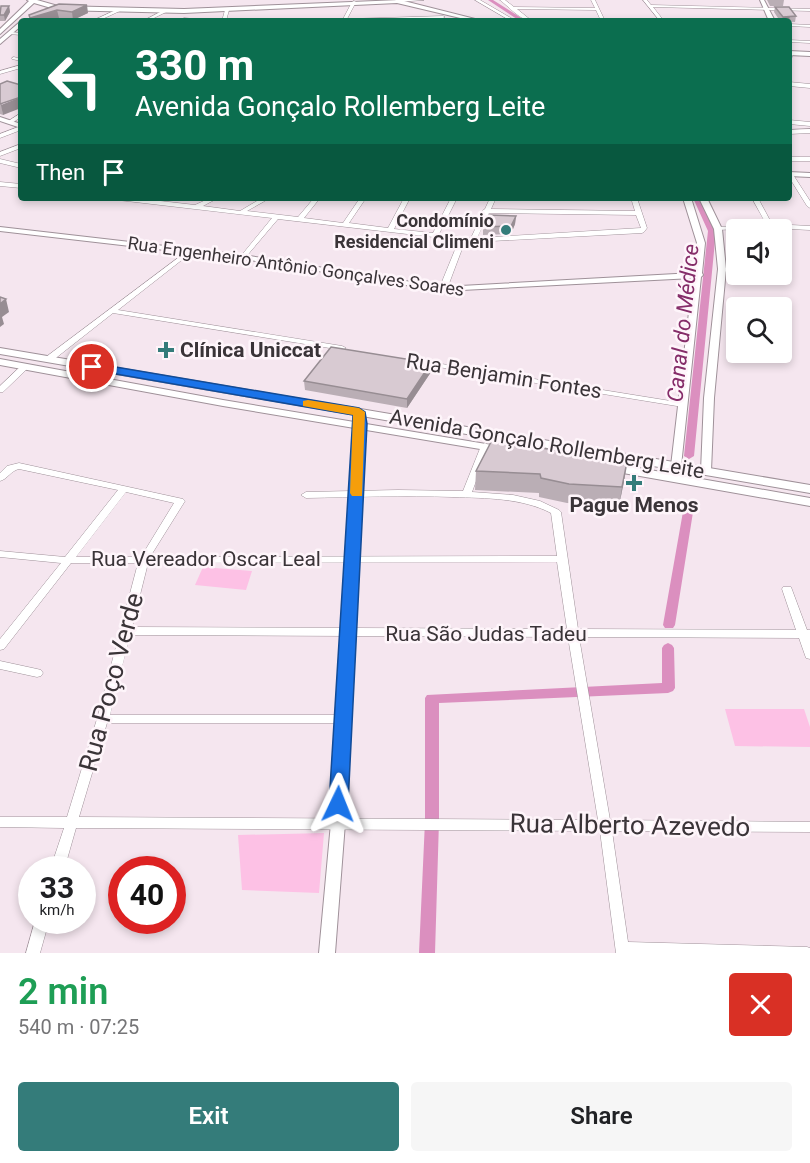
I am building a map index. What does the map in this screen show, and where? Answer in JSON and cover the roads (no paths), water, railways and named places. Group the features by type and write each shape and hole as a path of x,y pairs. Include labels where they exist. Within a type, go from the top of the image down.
{"main road":[{"path":"43,14 84,0"},
{"path":"0,32 32,1 62,8 197,11 354,1 397,1 415,4 444,17"},
{"path":"0,42 18,26"},
{"path":"792,54 810,54"},
{"name":"Avenida Gonçalo Rollemberg Leite","path":"0,351 360,418 485,446 810,500"},
{"name":"Avenida Gonçalo Rollemberg Leite","path":"0,362 223,403 360,418 676,466 810,489"}],"street":[{"path":"397,1 422,0"},
{"path":"477,0 509,18"},
{"path":"593,0 602,18"},
{"path":"645,0 659,18"},
{"path":"693,0 699,7"},
{"path":"762,0 770,18"},
{"path":"345,18 354,1"},
{"path":"502,1 526,18"},
{"path":"650,6 810,10"},
{"path":"511,8 597,9"},
{"path":"101,18 120,10"},
{"path":"225,18 227,10"},
{"path":"151,18 166,11"},
{"path":"185,18 197,11"},
{"path":"411,18 444,17"},
{"path":"792,25 810,26"},
{"path":"11,33 18,34"},
{"path":"792,41 810,42"},
{"path":"14,58 18,59"},
{"path":"0,73 18,67"},
{"path":"792,84 810,86"},
{"path":"10,122 18,117"},
{"path":"0,119 18,126"},
{"path":"792,122 810,124"},
{"path":"0,136 18,128"},
{"path":"792,132 810,131"},
{"path":"0,154 18,147"},
{"path":"792,159 810,159"},
{"path":"0,161 18,165"},
{"path":"792,174 810,174"},
{"path":"792,177 810,206"},
{"path":"0,184 18,186"},
{"path":"144,201 462,240 642,231 644,228 635,201"},
{"path":"195,208 209,201"},
{"path":"240,213 262,201"},
{"path":"300,219 315,201"},
{"path":"345,225 361,201"},
{"path":"390,230 405,201"},
{"path":"435,236 452,201"},
{"path":"473,240 491,201"},
{"path":"676,466 701,243 688,201"},
{"path":"704,201 718,229 722,269 709,398 706,471"},
{"path":"757,201 766,219"},
{"path":"485,211 638,213"},
{"path":"243,257 276,217"},
{"path":"792,227 810,228"},
{"name":"Rua Engenheiro Antônio Gonçalves Soares","path":"0,229 243,257 443,289 699,275"},
{"path":"718,229 726,229"},
{"path":"443,289 462,240"},
{"path":"49,359 190,251"},
{"path":"722,269 726,270"},
{"path":"113,311 351,350"},
{"name":"Rua Benjamin Fontes","path":"407,360 683,405"},
{"path":"0,390 25,367"},
{"path":"327,953 338,823 360,418"},
{"path":"467,494 485,446"},
{"path":"0,646 125,488 19,466 4,472"},
{"name":"Rua Poço Verde","path":"61,856 103,719 144,559 180,501 125,488"},
{"path":"306,495 467,494 514,498 552,508 556,512 561,559 605,825 623,951 807,953"},
{"name":"Rua Vereador Oscar Leal","path":"0,554 66,560 561,559"},
{"path":"787,589 806,634 810,655"},
{"name":"Rua São Judas Tadeu","path":"127,632 806,634"},
{"path":"0,665 38,674"},
{"path":"103,719 342,719"},
{"path":"0,822 338,823"},
{"name":"Rua Alberto Azevedo","path":"338,823 810,827"},
{"path":"33,953 38,934"}],"waterway":[{"name":"Canal do Médice","path":"490,0 518,18"},
{"name":"Canal do Médice","path":"689,456 712,231 698,201"},
{"path":"669,625 689,506"},
{"path":"427,953 432,821 432,698 668,688 668,648"}],"place":[{"name":"Condomínio Residencial Climeni","path":"506,230"},
{"name":"Clínica Uniccat","path":"166,350"},
{"name":"Pague Menos","path":"634,483"}]}
